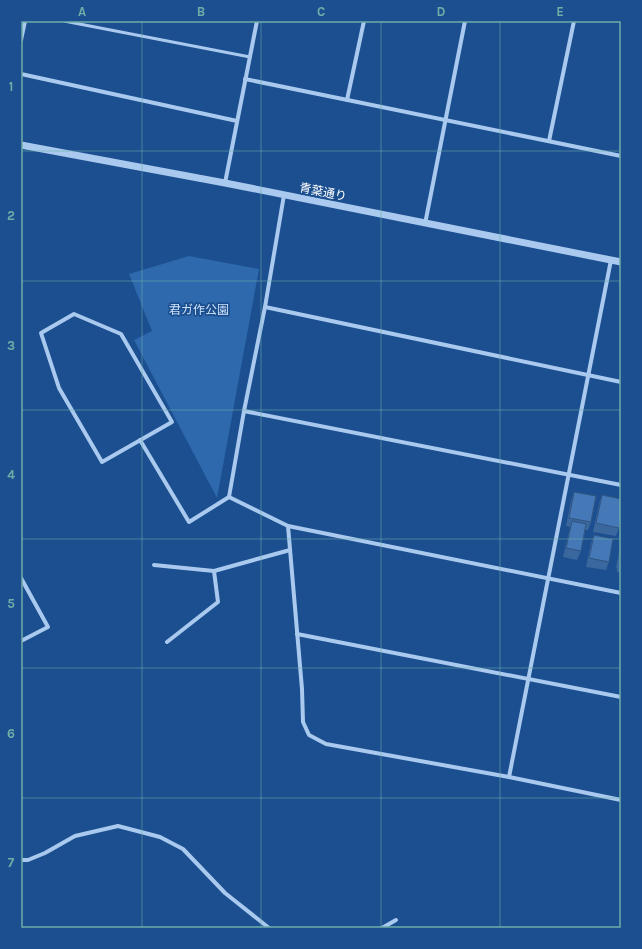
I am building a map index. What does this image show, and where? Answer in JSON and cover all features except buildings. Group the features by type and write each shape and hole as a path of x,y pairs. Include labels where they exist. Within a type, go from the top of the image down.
{"street":[{"path":"21,40 25,21"},
{"path":"225,183 257,21"},
{"path":"347,100 364,21"},
{"path":"425,224 465,21"},
{"path":"549,141 574,21"},
{"path":"21,74 237,121"},
{"path":"245,79 621,156"},
{"name":"青葉通り","path":"21,145 225,183 621,262"},
{"path":"140,440 189,522 228,498 265,307 284,195"},
{"path":"509,777 610,260"},
{"path":"265,307 621,382"},
{"path":"74,314 121,334 172,422 140,440 102,462 59,388 40,333 74,314"},
{"path":"244,411 621,485"},
{"path":"228,498 288,526 621,593"},
{"path":"288,526 302,689 303,722 309,735 326,744 509,777 621,800"},
{"path":"154,566 214,571 290,550"},
{"path":"167,642 218,602 214,571"},
{"path":"21,578 48,627 21,641"},
{"path":"297,634 621,697"},
{"path":"21,860 28,860 45,853 75,836 118,826 160,837 183,849 225,893 269,928"},
{"path":"382,928 396,920"}],"lane":[{"path":"64,21 250,57"}],"green space":[{"name":"君ガ作公園","path":"189,256 259,269 217,498 134,340 152,331 129,274"}]}
